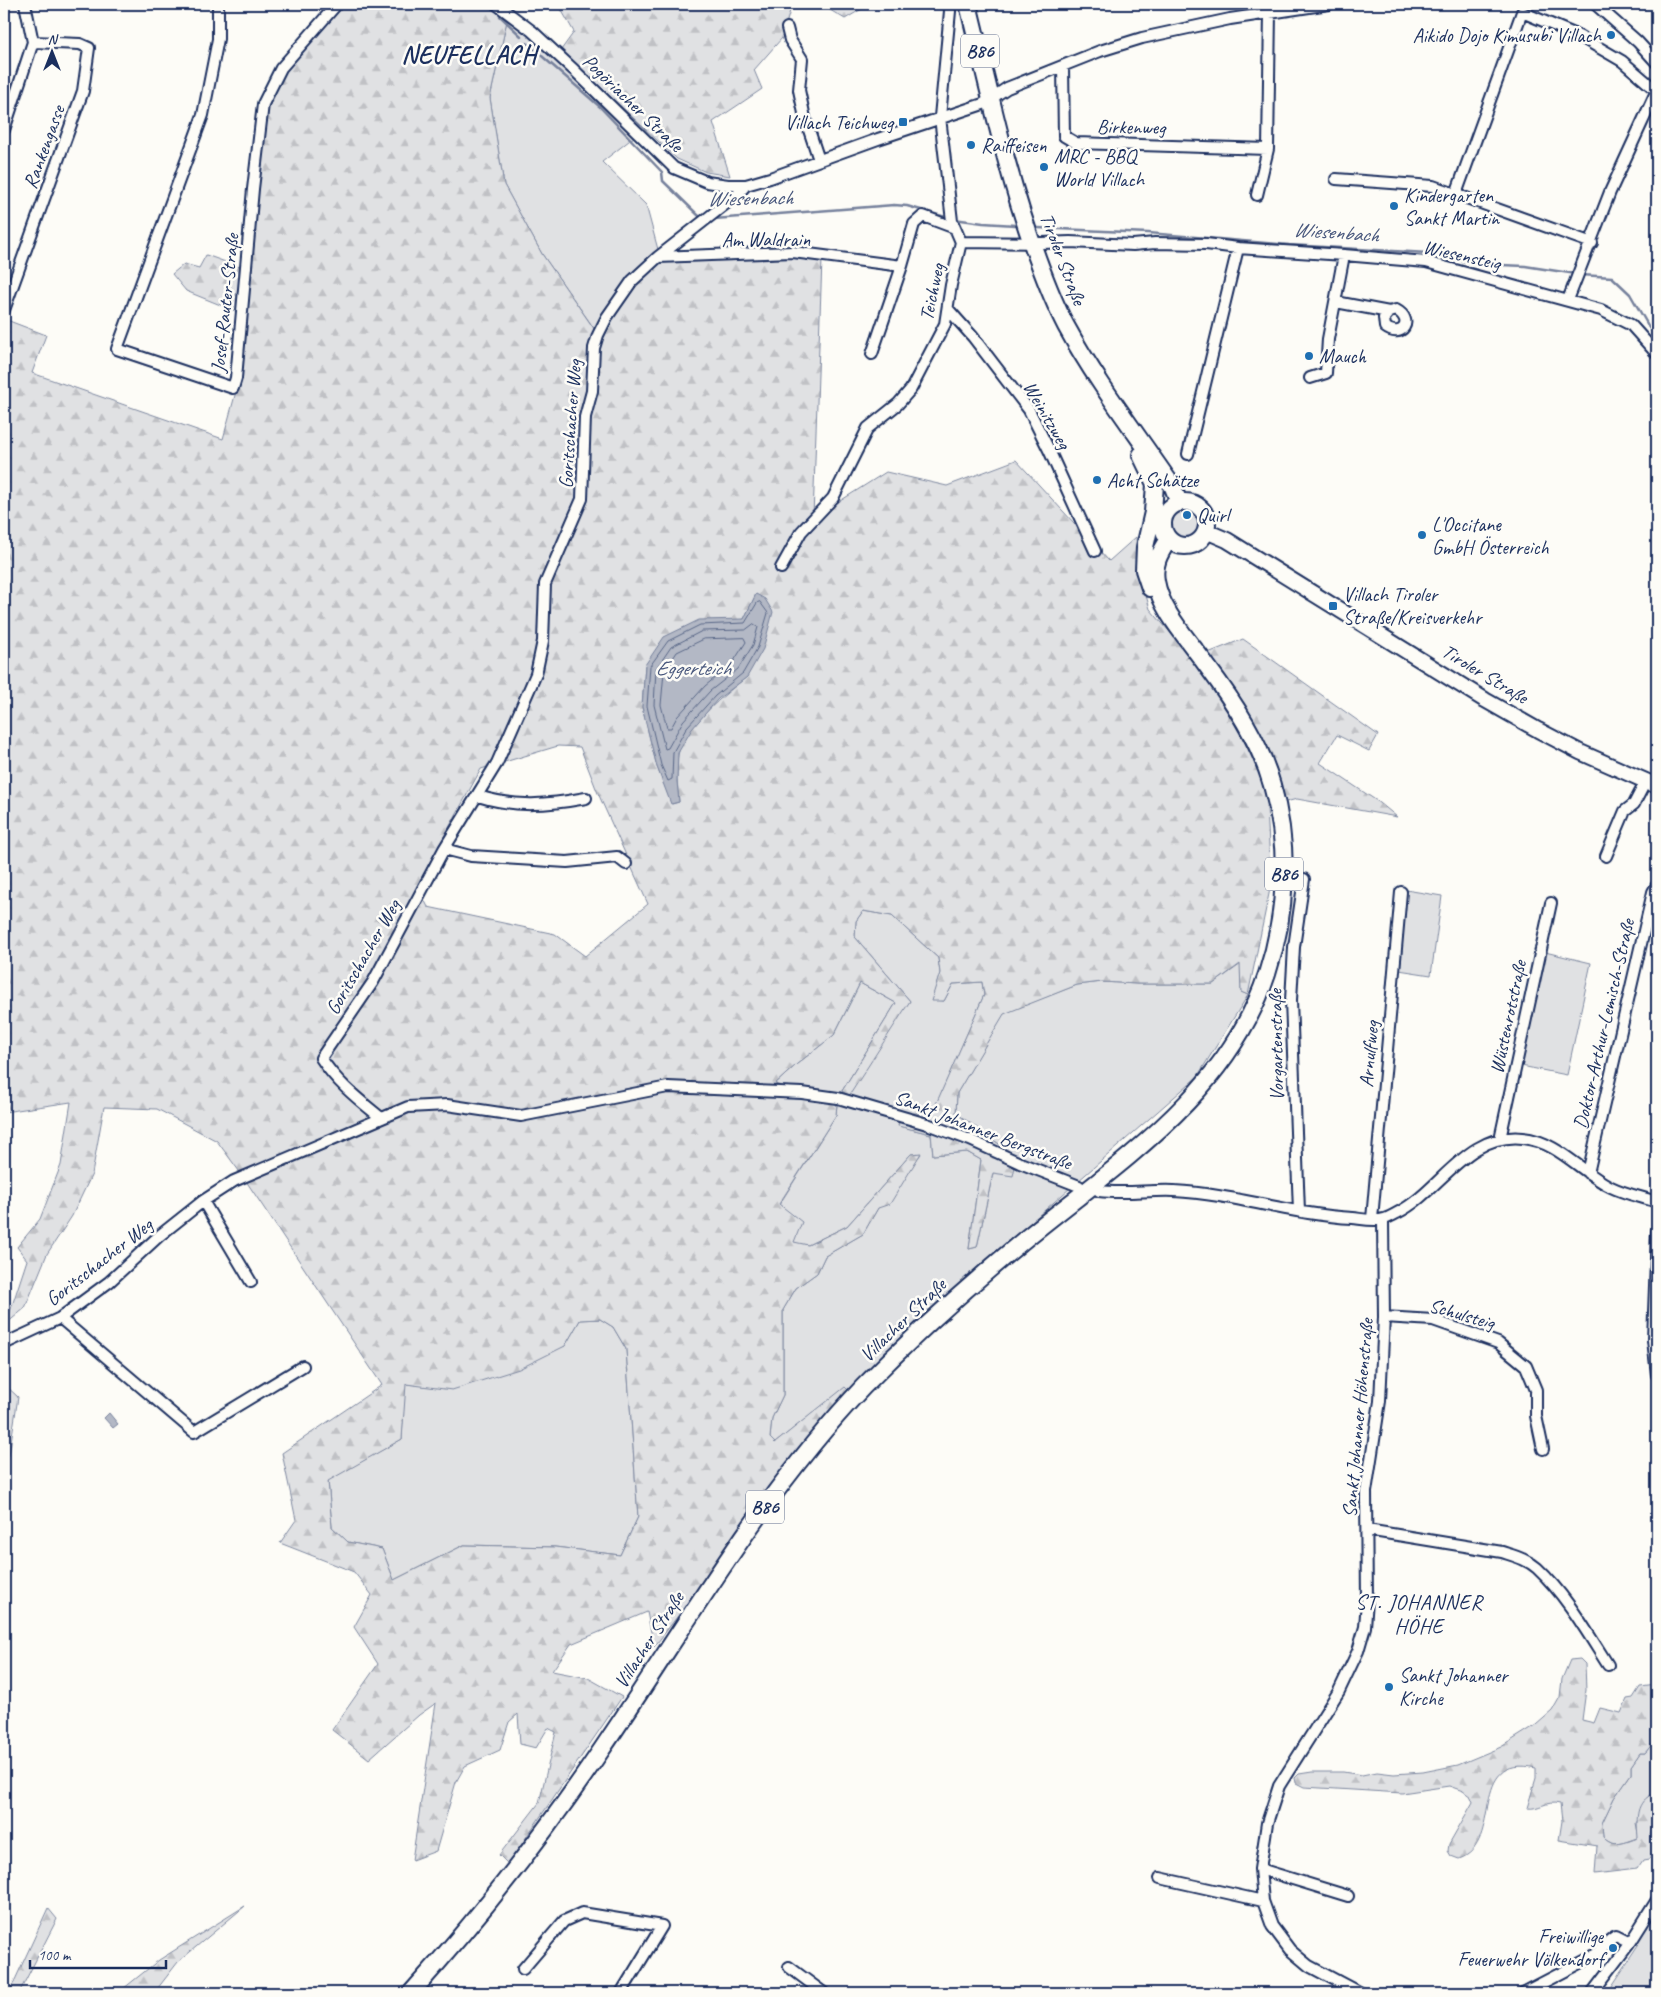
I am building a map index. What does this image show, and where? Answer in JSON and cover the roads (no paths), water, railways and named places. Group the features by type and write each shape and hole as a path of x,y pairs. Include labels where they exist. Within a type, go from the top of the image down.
{"main road":[{"name":"Tiroler Straße","path":"968,4 1011,174 1032,243 1066,325 1112,401 1174,487 1179,503"},
{"name":"B86","path":"1132,430 1133,440 1155,484 1153,512 1145,547 1144,570 1156,604 1164,616 1172,617"},
{"path":"1191,502 1200,507 1206,517 1206,531 1198,541 1188,545 1180,545 1169,539 1165,532 1164,519 1169,509 1179,503 1191,502"},
{"name":"Tiroler Straße","path":"1206,531 1227,540 1531,726 1580,752 1652,784"},
{"name":"B86","path":"1169,539 1158,556 1155,571 1156,585 1172,617"},
{"name":"Villacher Straße","path":"411,1993 487,1905 555,1817 729,1558 778,1488 825,1429 864,1387 959,1296 1018,1245 1149,1140 1176,1115 1199,1092 1234,1043 1252,1010 1266,978 1274,949 1283,900 1284,848 1274,794 1264,763 1236,708 1172,617"}],"street":[{"path":"4,130 33,42 25,4"},
{"name":"Josef-Rauter-Straße","path":"218,4 218,39 203,115 118,349 233,388 236,378 253,189 263,104 281,68 337,4"},
{"name":"Pogöriacher Straße","path":"496,4 532,31 567,63 674,168 707,182 728,186 746,186 983,104 1007,88 1100,51 1142,38 1270,12 1329,4"},
{"name":"Teichweg","path":"781,568 801,532 832,498 868,428 898,404 912,388 945,324 951,285 961,242 953,221 940,118 949,4"},
{"path":"1595,4 1638,42 1657,63"},
{"path":"1257,195 1268,149 1270,12"},
{"path":"1456,194 1522,12 1579,36 1622,61 1657,90 1610,192 1592,243 1568,300"},
{"path":"788,28 790,40 802,59 799,90 805,118 819,160"},
{"name":"Rankengasse","path":"4,310 83,91 89,48 80,44 33,42"},
{"name":"Birkenweg","path":"1063,66 1064,136 1076,143 1268,149"},
{"path":"1336,179 1433,186 1592,243"},
{"name":"Goritschacher Weg","path":"381,1118 348,1092 331,1074 321,1058 373,982 444,849 497,763 536,674 543,641 545,584 582,499 584,417 592,391 594,348 598,335 632,281 658,257 746,186"},
{"path":"872,354 914,224 923,216 953,221"},
{"path":"961,242 1032,243"},
{"name":"Wiesensteig","path":"1032,243 1206,244 1426,262 1601,310 1631,325 1657,354"},
{"path":"1188,454 1238,248"},
{"name":"Am Waldrain","path":"658,257 793,252 902,266"},
{"path":"1310,378 1326,373 1328,339 1344,254"},
{"path":"1336,302 1389,312"},
{"name":"Weinitzweg","path":"948,309 973,337 1029,410 1050,450 1095,551"},
{"name":"Tiroler Straße","path":"1606,856 1625,811 1652,784"},
{"path":"478,796 500,803 552,804 586,798"},
{"path":"444,849 471,856 567,862 618,857 626,864"},
{"name":"Vorgartenstraße","path":"1299,1211 1291,1000 1294,947 1304,880"},
{"name":"Doktor-Arthur-Lemisch-Straße","path":"1588,1173 1651,901 1657,885"},
{"name":"Arnulfweg","path":"1372,1219 1401,892"},
{"name":"Wüstenrotstraße","path":"1500,1139 1551,903"},
{"name":"Sankt Johanner Bergstraße","path":"234,1181 408,1107 447,1105 521,1116 668,1087 802,1093 838,1098 927,1124 1079,1186"},
{"path":"1099,1191 1116,1193 1175,1191 1227,1198 1337,1218 1383,1220 1412,1205 1454,1164 1480,1146 1500,1139 1522,1138 1546,1144 1611,1187 1657,1202"},
{"name":"Goritschacher Weg","path":"4,1344 60,1318 109,1282 159,1236 203,1201 234,1181"},
{"path":"203,1201 251,1282"},
{"name":"Sankt Johanner Höhenstraße","path":"1360,1993 1309,1966 1290,1950 1272,1926 1263,1901 1260,1869 1267,1823 1279,1786 1339,1691 1358,1650 1364,1627 1367,1600 1366,1492 1380,1401 1384,1317 1383,1220"},
{"path":"1657,1231 1653,1340 1657,1375"},
{"name":"Schulsteig","path":"1384,1317 1433,1320 1498,1342 1526,1366 1536,1390 1536,1416 1543,1448"},
{"path":"60,1318 194,1432 304,1366"},
{"name":"Sankt Johanner Höhenstraße","path":"1367,1530 1502,1552 1522,1558 1536,1568 1572,1609 1608,1665"},
{"path":"1260,1869 1348,1896"},
{"path":"1160,1878 1263,1901"},
{"path":"1592,1993 1630,1943 1657,1900"},
{"path":"524,1969 564,1921 582,1913 662,1926 621,1993"},
{"path":"1522,1993 1592,1957 1616,1936 1630,1943"},
{"path":"789,1967 824,1993"}],"water":[{"name":"Eggerteich","path":"756,594 765,599 773,612 763,649 747,677 718,699 692,729 678,753 677,781 679,802 671,804 657,767 642,707 645,665 664,637 699,620 744,619"},
{"path":"109,1413 118,1424 113,1428 104,1418"}],"waterway":[{"name":"Wiesenbach","path":"500,16 521,36"},
{"name":"Wiesenbach","path":"527,43 599,106 662,172 663,181 699,216 704,217"},
{"name":"Wiesenbach","path":"714,219 894,205 907,206 949,218"},
{"name":"Wiesenbach","path":"954,219 1015,225"},
{"name":"Wiesenbach","path":"1038,228 1148,233 1289,245 1428,253 1478,264 1525,266 1576,274"},
{"name":"Wiesenbach","path":"1581,275 1612,277 1630,294 1657,341"}],"place":[{"name":"Aikido Dojo Kimusubi Villach","path":"1611,35"},
{"name":"Villach Teichweg","path":"903,122"},
{"name":"Raiffeisen","path":"971,145"},
{"name":"MRC - BBQ World Villach","path":"1044,167"},
{"name":"Kindergarten Sankt Martin","path":"1394,206"},
{"name":"Mauch","path":"1309,356"},
{"name":"Acht Schätze","path":"1097,480"},
{"name":"Quirl","path":"1187,515"},
{"name":"L'Occitane GmbH Österreich","path":"1422,535"},
{"name":"Villach Tiroler Straße/Kreisverkehr","path":"1333,606"},
{"name":"Sankt Johanner Kirche","path":"1389,1687"},
{"name":"Freiwillige Feuerwehr Völkendorf","path":"1613,1948"}],"district":[{"name":"NEUFELLACH","path":"469,55"},
{"name":"ST. JOHANNER HÖHE","path":"1419,1614"}]}
